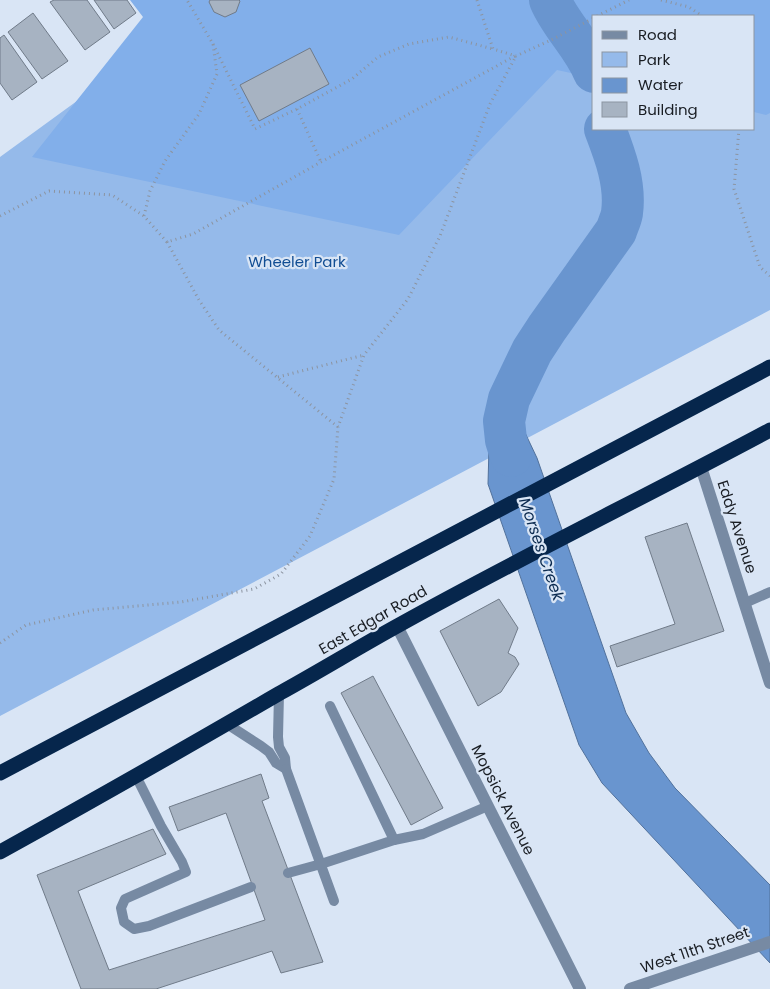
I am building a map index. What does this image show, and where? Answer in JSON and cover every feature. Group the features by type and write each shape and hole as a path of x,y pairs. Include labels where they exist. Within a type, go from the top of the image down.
{"highway":[{"path":"0,773 770,368"},
{"name":"East Edgar Road","path":"0,852 460,591 770,430"}],"street":[{"name":"Eddy Avenue","path":"701,467 770,683"},
{"name":"Mopsick Avenue","path":"397,626 580,989"},
{"name":"West 11th Street","path":"630,989 770,942"}],"lane":[{"path":"744,603 770,592"},
{"path":"279,694 279,746 285,758 286,769 334,901"},
{"path":"330,706 394,840"},
{"path":"227,724 269,752 276,763 286,769"},
{"path":"136,776 186,872 125,899 122,908 124,922 134,929 149,926 250,888"},
{"path":"288,873 394,840 423,834 488,806"}],"path":[{"path":"187,0 213,44 255,129 352,79 378,57 409,44 449,37 516,56"},
{"path":"477,0 493,49"},
{"path":"620,4 622,0"},
{"path":"599,15 630,0"},
{"path":"661,0 689,7 701,15"},
{"path":"167,242 193,234 516,56 592,19"},
{"path":"144,216 150,191 165,161 199,114 217,74 213,44"},
{"path":"0,642 26,625 93,610 181,602 254,589 281,574 310,536 334,479 338,427 364,356 408,300 440,236 490,104 516,56"},
{"path":"297,109 321,162"},
{"path":"738,130 734,190 760,267 770,276"},
{"path":"0,216 49,191 112,194 144,216 167,242 199,300 219,330 338,427"},
{"path":"278,377 364,356"}],"green space":[{"name":"Wheeler Park","path":"770,0 770,310 0,716 0,157 169,34"}],"shaded area":[{"path":"130,0 770,0 770,113 766,115 755,112 755,15 592,15 592,78 557,70 399,235 32,157 143,17"}],"water":[{"path":"509,399 537,458 626,713 649,753 675,788 770,885 770,963 602,783 579,745 488,484 489,447 496,421"}],"building":[{"path":"54,0 87,0 110,32 85,50 50,2"},
{"path":"94,0 127,0 136,13 114,29"},
{"path":"210,0 240,1 236,12 225,17 214,12 209,2"},
{"path":"33,13 68,61 42,79 8,32"},
{"path":"4,35 37,82 12,100 0,83 0,38"},
{"path":"310,48 329,84 259,121 240,85"},
{"path":"687,523 724,631 617,667 610,646 675,624 645,537"},
{"path":"499,599 518,628 508,653 515,657 519,664 501,692 478,706 440,631"},
{"path":"373,676 443,808 411,825 341,693"},
{"path":"261,774 269,798 262,801 323,962 281,973 272,951 156,989 81,989 37,875 153,829 166,854 78,891 109,970 265,920 226,813 178,831 169,807"}],"waterway":[{"name":"Morses Creek","path":"550,0 592,68"},
{"name":"Morses Creek","path":"511,456 506,440 504,421 509,399 532,351 616,231 621,218 623,202 621,181 616,159 605,130"}]}
